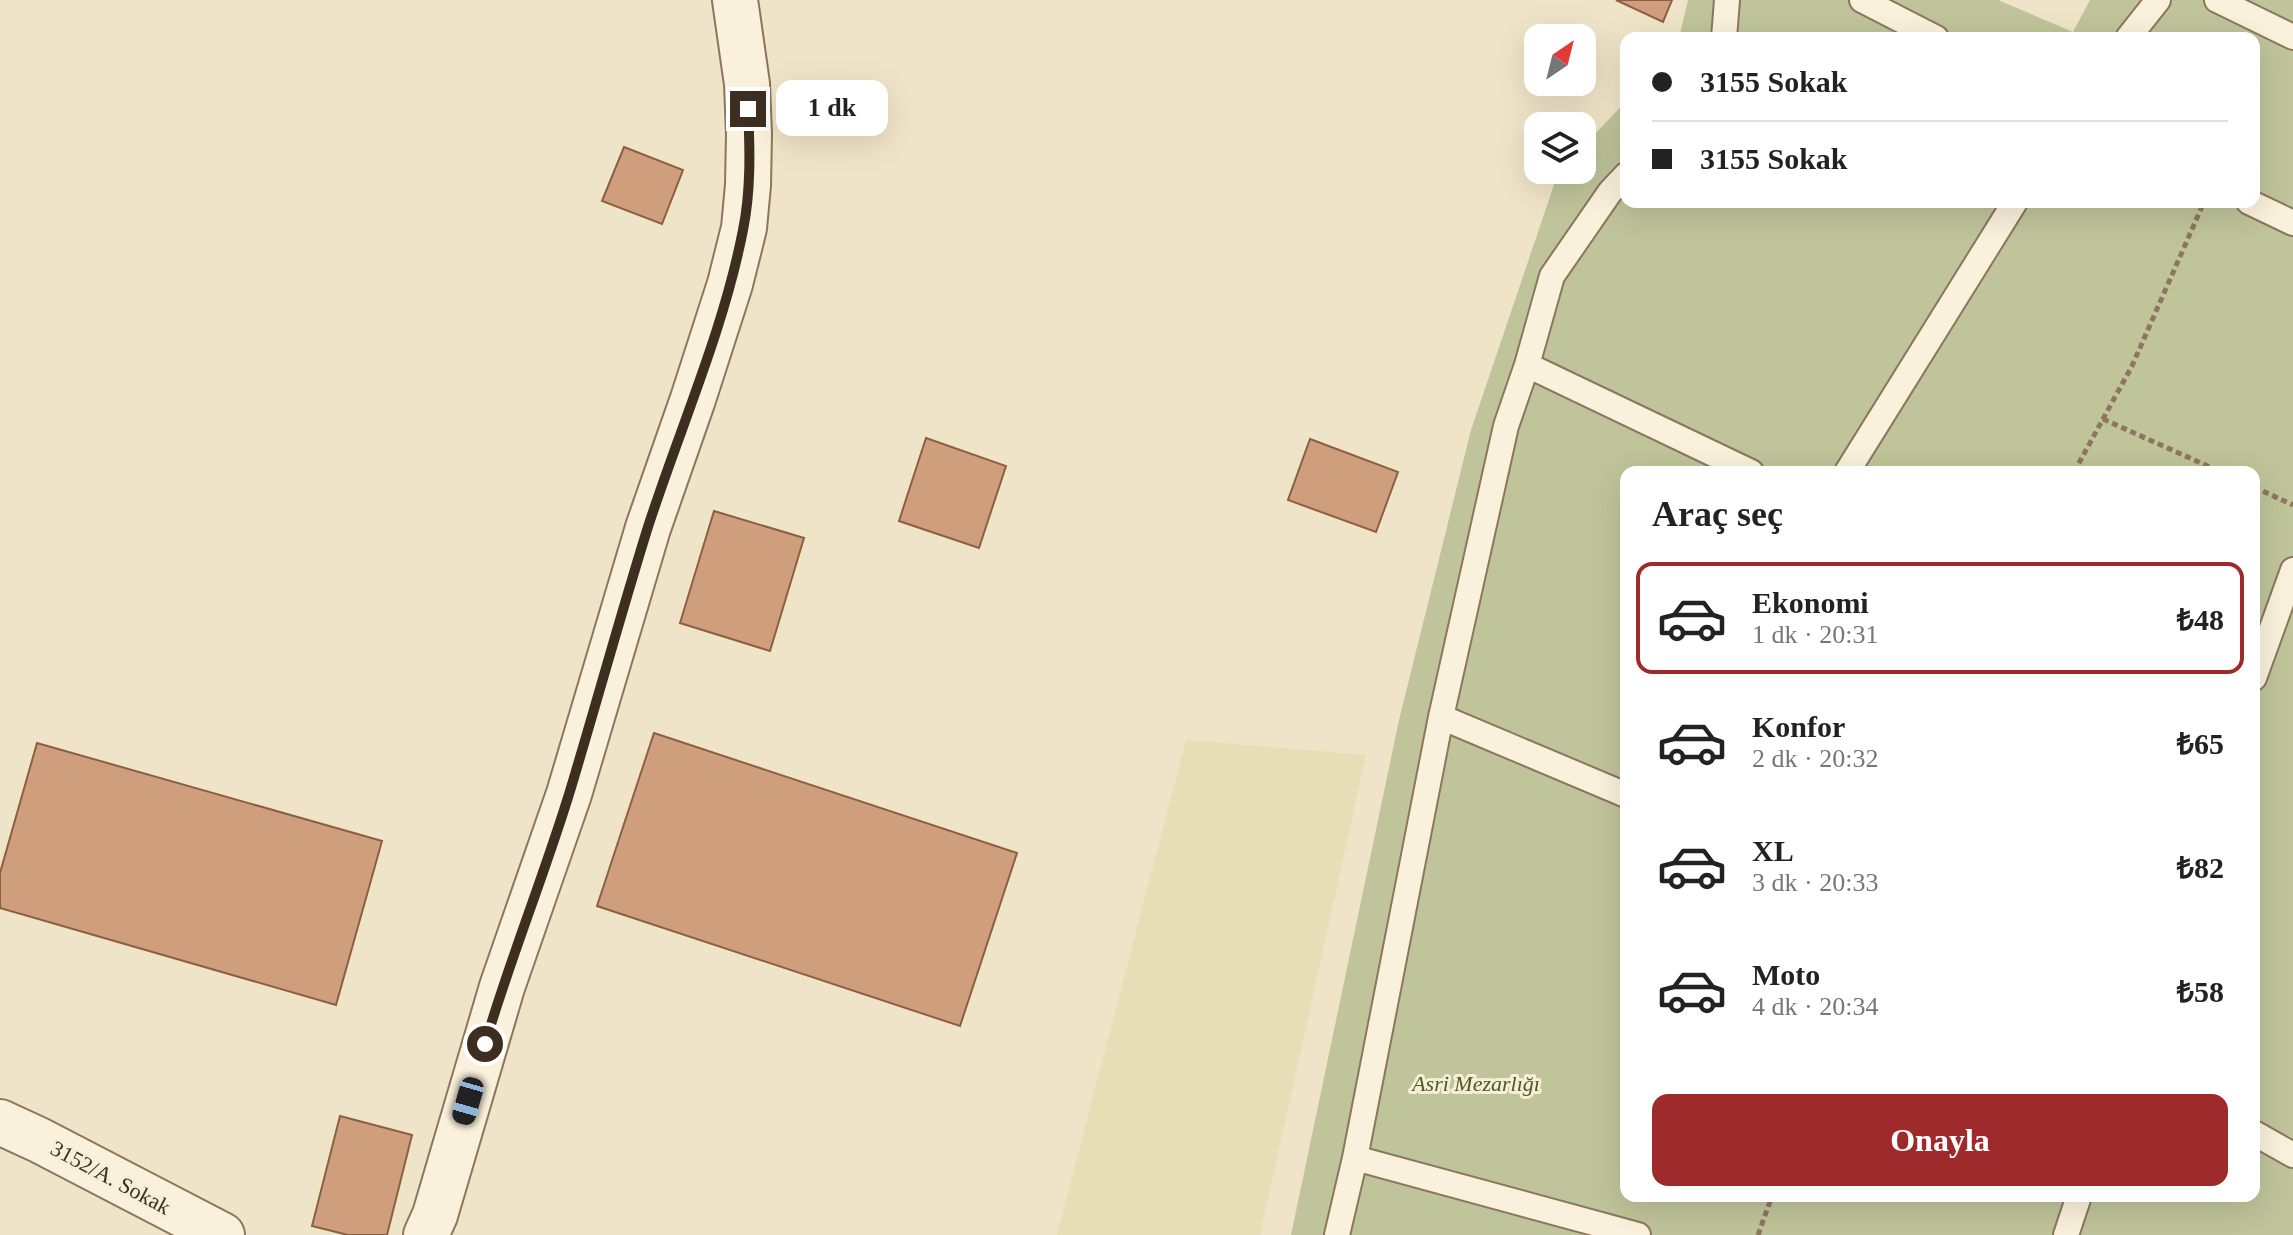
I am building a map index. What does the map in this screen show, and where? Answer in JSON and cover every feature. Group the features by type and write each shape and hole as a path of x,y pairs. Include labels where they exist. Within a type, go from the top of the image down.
{"street":[{"path":"426,1235 435,1215 502,987 569,794 648,528 730,284 744,228 749,134 747,84 735,0"},
{"name":"3152/A. Sokak","path":"0,1122 222,1235"}],"lane":[{"path":"1724,32 1727,0"},
{"path":"1862,0 1924,32"},
{"path":"2133,32 2158,0"},
{"path":"2217,0 2293,37"},
{"path":"1337,1235 1355,1158 1441,717 1506,426 1552,276 1620,181"},
{"path":"2260,207 2293,223"},
{"path":"1851,466 2011,208"},
{"path":"1527,365 1738,466"},
{"path":"2260,661 2293,570"},
{"path":"1441,717 1620,792"},
{"path":"2260,1136 2293,1155"},
{"path":"1355,1158 1638,1235"},
{"path":"2066,1235 2077,1202"}],"path":[{"path":"2077,466 2132,366 2201,208"},
{"path":"2103,419 2208,466"},
{"path":"2260,490 2293,505"},
{"path":"1758,1235 1770,1202"}],"shaded area":[{"path":"1186,740 1366,755 1260,1235 1057,1235"}],"green space":[{"name":"Asri Mezarlığı","path":"1688,0 1998,0 2073,32 1680,32"},
{"name":"Asri Mezarlığı","path":"2090,0 2293,0 2293,1235 1291,1235 1399,720 1471,430 1554,184 1596,184 1596,133 1620,107 1620,208 2260,208 2260,32 2073,32"}],"building":[{"path":"1616,0 1672,0 1663,22"},
{"path":"624,147 683,170 662,224 602,201"},
{"path":"926,438 1006,466 979,548 899,521"},
{"path":"1310,439 1398,472 1376,532 1288,500"},
{"path":"714,511 804,538 770,651 680,623"},
{"path":"654,733 1017,853 960,1026 597,906"},
{"path":"37,743 382,841 336,1005 0,908 0,873"},
{"path":"340,1116 412,1135 387,1235 348,1235 312,1226"}],"route":[{"path":"485,1044 569,794 648,528 730,284 744,228 748,185 748,109"}]}
